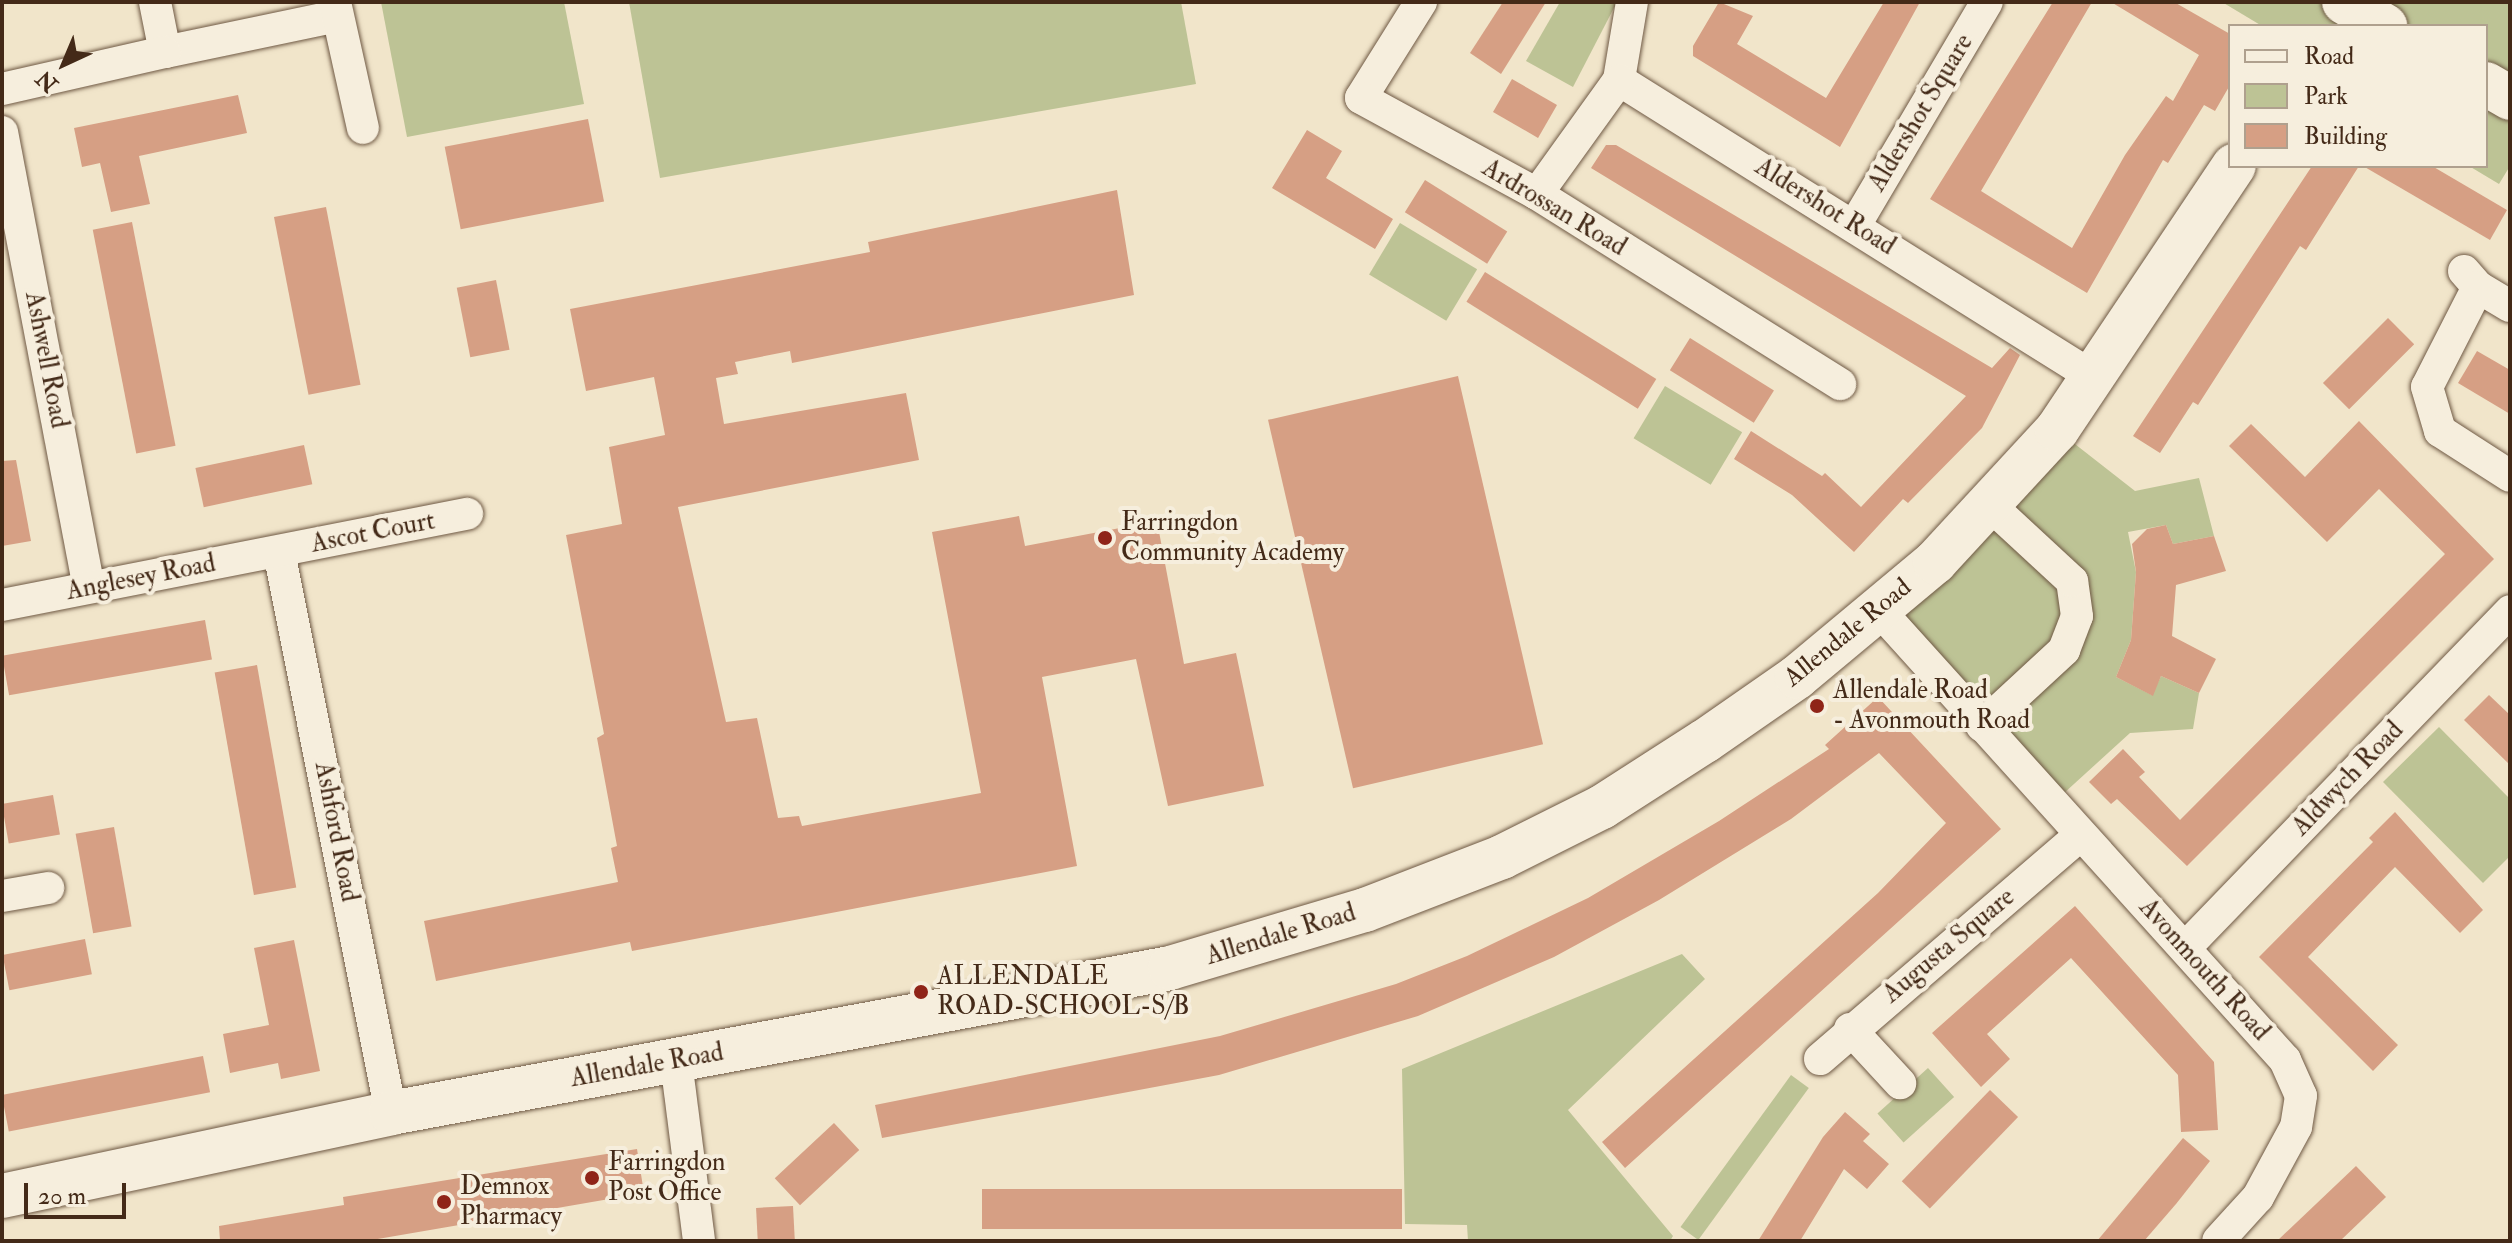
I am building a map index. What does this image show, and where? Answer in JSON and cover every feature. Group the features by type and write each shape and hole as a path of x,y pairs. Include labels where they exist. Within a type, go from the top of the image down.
{"street":[{"path":"155,2 165,52"},
{"name":"Ardrossan Road","path":"1421,2 1361,98 1537,194 1840,384"},
{"path":"1537,194 1619,80 1632,2"},
{"name":"Aldershot Square","path":"1855,225 1987,2"},
{"path":"2326,24 2342,2 2381,24"},
{"path":"2,89 336,9 363,128"},
{"name":"Aldershot Road","path":"1619,80 2095,378"},
{"path":"2488,85 2510,98"},
{"name":"Ashwell Road","path":"2,132 89,587"},
{"name":"Allendale Road","path":"2,1196 391,1113 1170,968 1365,910 1502,857 1602,807 1797,677 1879,610 1991,506 2095,378 2233,168"},
{"path":"2510,306 2471,279 2427,387 2440,431 2510,476"},
{"path":"1982,726 2064,650 2077,616 2072,581 1991,506"},
{"name":"Ascot Court","path":"279,552 467,514"},
{"name":"Anglesey Road","path":"2,605 279,552"},
{"name":"Ashford Road","path":"279,552 391,1113"},
{"name":"Avonmouth Road","path":"1879,610 2285,1060 2301,1096 2296,1127 2258,1197 2218,1241"},
{"name":"Aldwych Road","path":"2185,948 2510,611"},
{"name":"Augusta Square","path":"1820,1059 1850,1029 2080,835"},
{"path":"2,896 48,888"},
{"path":"1850,1029 1900,1083"},
{"path":"676,1061 699,1241"}],"green space":[{"path":"381,2 564,2 584,104 407,137"},
{"path":"629,2 1181,2 1196,84 660,178"},
{"path":"1560,2 1617,2 1573,87 1526,61"},
{"path":"2222,2 2510,2 2510,166 2499,184 2472,168 2488,168 2488,24 2259,24"},
{"path":"1400,223 1477,269 1446,321 1369,274"},
{"path":"1665,386 1742,432 1711,485 1634,438"},
{"path":"2057,430 2135,491 2199,478 2214,536 2173,544 2166,525 2128,532 2136,572 2131,640 2116,677 2152,695 2161,676 2199,693 2193,729 2130,733 2052,804 1879,610"},
{"path":"2439,727 2510,799 2510,856 2483,883 2383,782"},
{"path":"1682,954 1705,979 1568,1110 1673,1236 1670,1241 1468,1241 1467,1225 1405,1224 1402,1069"},
{"path":"1928,1068 1954,1097 1904,1142 1877,1114"},
{"path":"1791,1075 1809,1088 1698,1240 1680,1227"}],"building":[{"path":"1503,2 1546,2 1501,74 1470,53"},
{"path":"1719,2 1753,16 1737,44 1826,98 1884,2 1920,2 1840,147 1693,56 1693,46"},
{"path":"2053,2 2092,2 1981,191 2072,248 2125,155 2166,96 2173,101 2199,55 2111,2 2174,2 2228,33 2228,88 2215,111 2204,105 2168,163 2163,160 2087,293 1930,199"},
{"path":"1512,79 1557,105 1538,138 1493,112"},
{"path":"238,95 247,133 139,156 150,204 111,212 100,163 82,167 74,128"},
{"path":"588,119 604,201 461,229 445,147"},
{"path":"1307,130 1342,151 1326,178 1393,219 1375,249 1272,188"},
{"path":"1606,145 1616,145 1992,368 2010,348 2020,355 1982,428 1908,503 1903,499 1854,552 1792,495 1734,459 1751,431 1822,476 1825,473 1861,507 1966,396 1591,168"},
{"path":"2311,168 2358,168 2306,250 2300,246 2198,405 2193,402 2160,453 2133,436"},
{"path":"2366,168 2435,168 2507,210 2490,240"},
{"path":"1425,180 1507,231 1487,264 1405,212"},
{"path":"1117,190 1134,295 792,363 790,351 735,362 738,374 716,378 724,424 906,393 919,460 678,507 726,722 757,718 778,818 799,816 802,826 981,793 932,532 1019,516 1025,546 1157,521 1184,664 1236,653 1264,786 1168,806 1136,659 1042,677 1077,866 632,951 630,942 436,981 424,921 618,882 611,848 617,846 597,738 604,734 566,535 622,524 609,447 665,435 654,377 586,391 570,309 870,252 868,242"},
{"path":"326,207 361,385 309,395 274,217"},
{"path":"132,222 176,446 136,453 93,230"},
{"path":"1485,272 1656,379 1638,409 1466,302"},
{"path":"496,280 510,350 470,357 457,288"},
{"path":"2388,318 2414,344 2349,409 2323,383"},
{"path":"1690,338 1774,390 1754,423 1670,370"},
{"path":"2477,351 2510,370 2510,414 2458,383"},
{"path":"1458,376 1543,744 1353,788 1268,420"},
{"path":"2359,421 2494,559 2187,866 2117,799 2111,804 2089,782 2123,749 2145,772 2139,777 2180,820 2445,554 2379,489 2327,542 2229,446 2251,424 2305,477"},
{"path":"304,445 312,484 204,507 195,468"},
{"path":"16,460 31,541 2,546 2,461"},
{"path":"2166,525 2173,544 2214,536 2226,571 2176,585 2172,636 2216,659 2199,693 2161,676 2153,696 2116,677 2131,640 2136,572 2132,544 2147,529"},
{"path":"205,620 212,659 9,695 2,656"},
{"path":"257,665 296,888 254,895 215,672"},
{"path":"2489,695 2510,715 2510,765 2464,720"},
{"path":"1878,697 2001,829 1625,1168 1602,1142 1878,893 1946,823 1879,753 1791,819 1659,900 1554,957 1418,1016 1219,1075 882,1138 875,1105 1220,1036 1396,984 1467,956 1588,898 1719,821 1829,749 1825,745"},
{"path":"53,795 60,834 9,843 2,804"},
{"path":"2395,812 2483,910 2460,933 2395,867 2308,957 2398,1045 2373,1071 2259,957 2373,842 2369,838"},
{"path":"114,827 132,926 93,933 76,834"},
{"path":"2075,906 2214,1062 2218,1130 2181,1132 2178,1075 2071,958 1987,1034 2010,1059 1981,1087 1932,1033"},
{"path":"85,939 92,974 9,990 3,955"},
{"path":"294,940 320,1071 281,1079 278,1063 230,1073 223,1034 269,1025 254,948"},
{"path":"203,1056 210,1092 9,1131 2,1095"},
{"path":"1990,1090 2018,1117 1930,1208 1902,1181"},
{"path":"1845,1112 1870,1134 1863,1141 1889,1164 1867,1189 1844,1169 1800,1241 1758,1241 1823,1137"},
{"path":"834,1123 859,1150 800,1205 775,1178"},
{"path":"2183,1138 2210,1161 2176,1204 2144,1241 2097,1241"},
{"path":"637,1149 644,1193 366,1241 220,1241 219,1226 344,1205 343,1197"},
{"path":"2356,1166 2386,1197 2340,1241 2277,1241"},
{"path":"982,1189 1402,1189 1402,1229 982,1229"},
{"path":"793,1206 795,1241 758,1241 756,1208"}],"place":[{"name":"Farringdon Community Academy","path":"1105,538"},
{"name":"Allendale Road - Avonmouth Road","path":"1817,706"},
{"name":"ALLENDALE ROAD-SCHOOL-S/B","path":"921,992"},
{"name":"Farringdon Post Office","path":"592,1178"},
{"name":"Demnox Pharmacy","path":"444,1202"}]}
